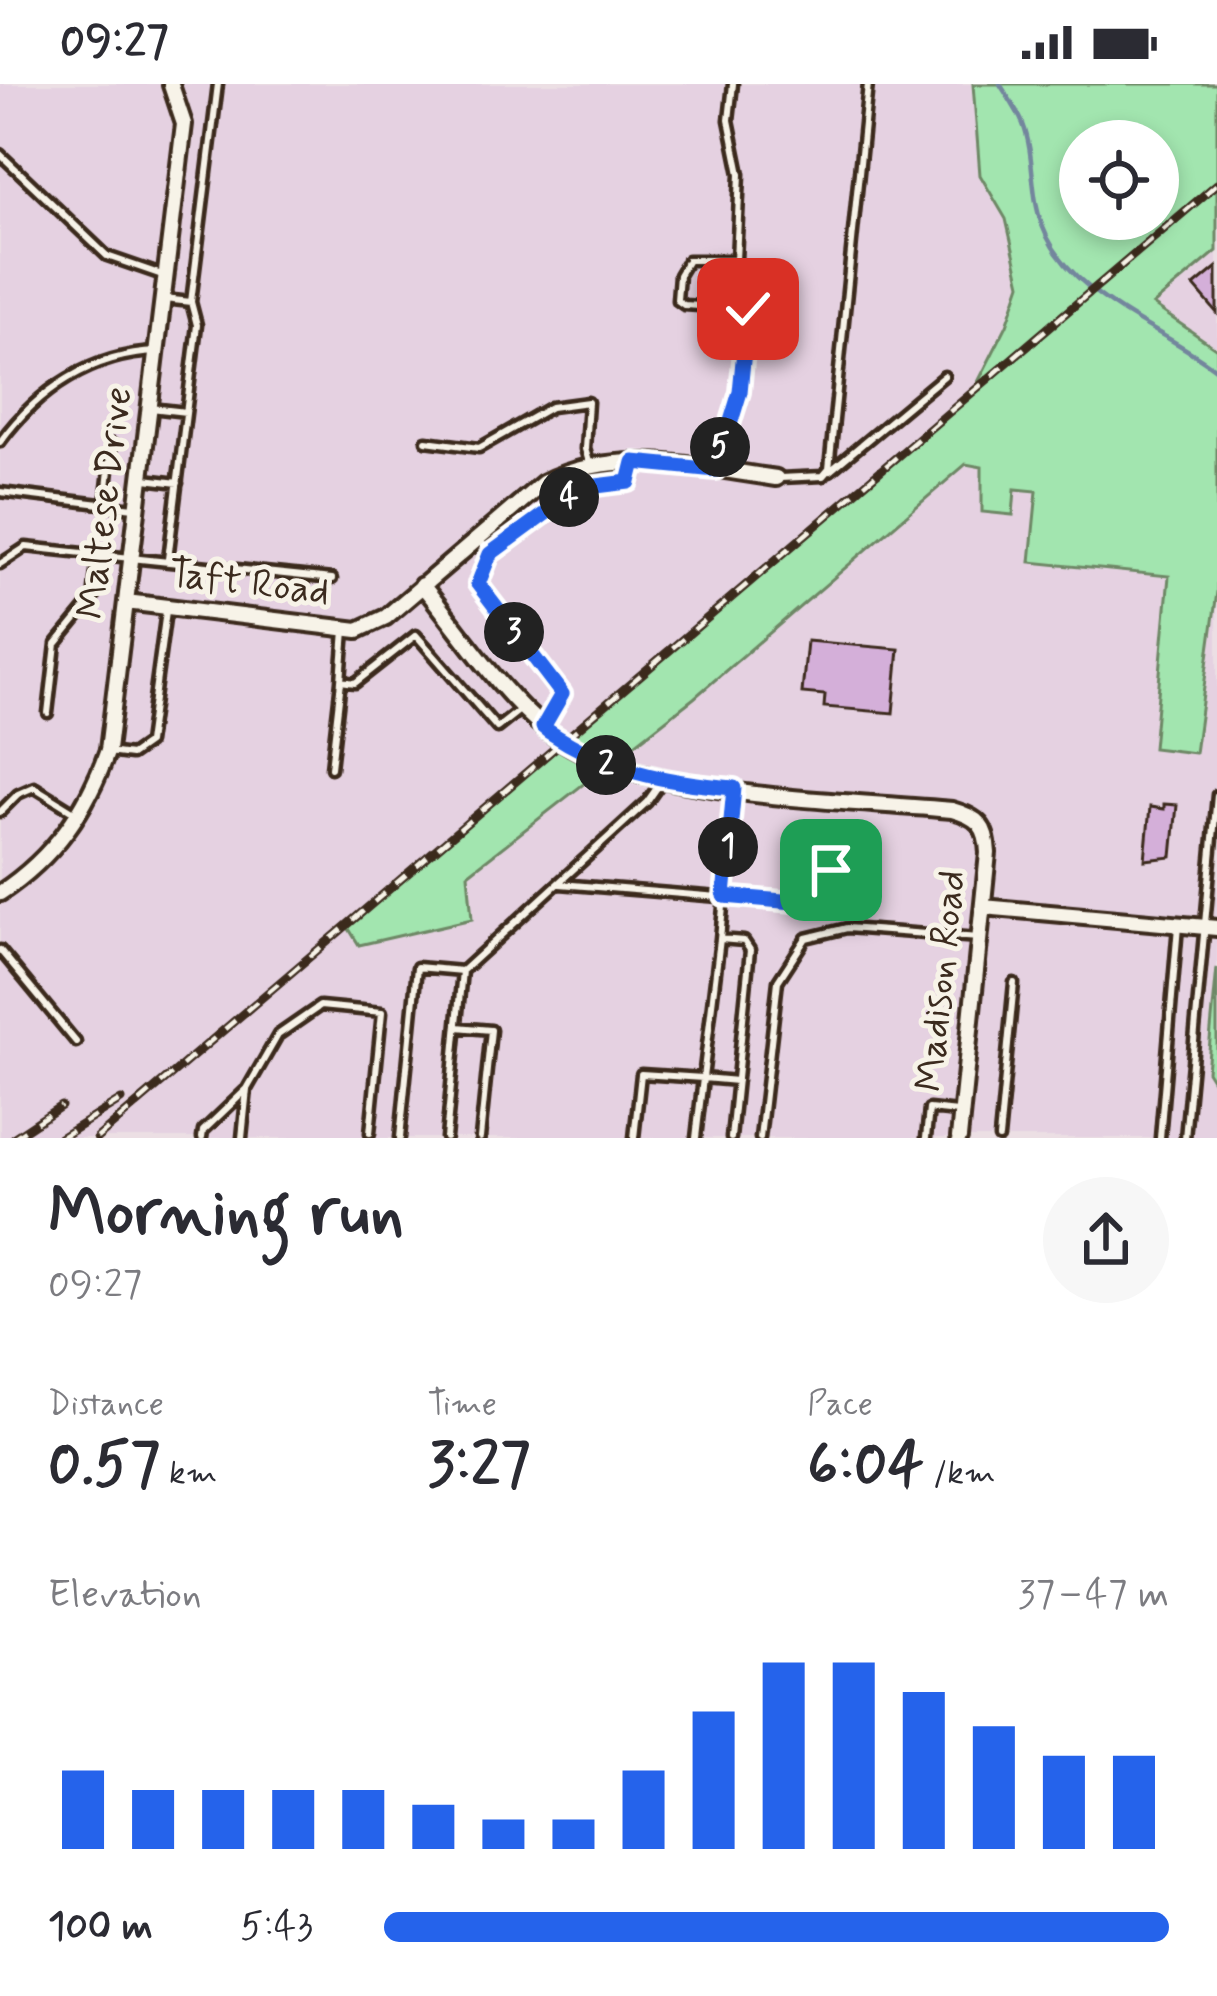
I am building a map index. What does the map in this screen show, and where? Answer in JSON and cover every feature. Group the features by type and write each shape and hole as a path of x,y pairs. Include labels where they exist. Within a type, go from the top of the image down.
{"street":[{"name":"Maltese Drive","path":"0,893 54,849 79,815 108,752 184,124 173,84"},
{"name":"Taft Road","path":"126,602 345,628 371,627 543,483 583,467 634,462 776,478"},
{"path":"422,585 543,727 593,760 661,782 734,788"},
{"name":"Madison Road","path":"734,788 923,808 980,821 988,853 958,1138"},
{"path":"982,907 1211,928"}],"lane":[{"path":"169,559 197,325 191,302 218,84"},
{"path":"716,470 740,392 748,309 748,287 736,260 740,174 729,120 733,84"},
{"path":"827,473 868,84"},
{"path":"0,154 107,256 166,276"},
{"path":"736,260 688,260 679,274 677,300 684,305 748,309"},
{"path":"164,299 191,302"},
{"path":"0,442 67,376 96,361 158,352"},
{"path":"776,478 827,473 944,376"},
{"path":"426,442 479,448 551,407 588,402 580,488"},
{"path":"151,408 186,412"},
{"path":"105,505 112,444"},
{"path":"543,727 562,694 478,584 490,554 580,488 629,482 634,462"},
{"path":"141,479 178,483"},
{"path":"0,492 138,508"},
{"path":"478,537 490,554"},
{"path":"0,565 26,547 169,559 283,578 332,579"},
{"path":"48,713 56,644 93,599 98,553"},
{"path":"108,752 130,755 148,743 166,607"},
{"path":"332,768 345,628"},
{"path":"341,681 355,683 416,634 497,728 524,707"},
{"path":"446,1138 462,971 647,802 661,782"},
{"path":"0,812 18,794 34,787 79,815"},
{"path":"696,1138 734,788"},
{"path":"1185,1138 1211,928 1217,795"},
{"path":"557,884 701,899 724,896 829,905 833,838"},
{"path":"1160,1138 1178,925"},
{"path":"760,1138 778,981 806,938 847,928 979,938"},
{"path":"720,939 745,941 750,950 730,1138"},
{"path":"0,950 76,1042"},
{"path":"400,1138 417,967 462,971"},
{"path":"998,1138 1014,982"},
{"path":"202,1138 203,1131 247,1089 278,1035 320,1006 382,1012 370,1133"},
{"path":"457,1027 491,1030 480,1138"},
{"path":"634,1138 641,1074 736,1081"},
{"path":"242,1138 247,1089"},
{"path":"926,1138 929,1109 961,1112"}],"shaded area":[{"path":"0,84 973,84 980,175 1006,218 1021,284 1007,325 975,388 347,925 467,874 694,698 966,464 982,466 1015,489 1037,491 1031,562 1170,576 1153,747 1194,753 1217,592 1217,1138 0,1138"},
{"path":"1217,251 1217,349 1153,305"}],"green space":[{"path":"973,84 1217,84 1217,251 1153,305 1217,349 1217,592 1195,753 1153,748 1169,576 1030,562 1037,491 1015,489 1013,515 982,512 982,467 966,464 694,698 468,874 472,919 359,945 346,924 975,388 1007,325 1021,284 1006,219 980,175"},
{"path":"1217,968 1217,1087 1207,1071"}],"building":[{"path":"1217,267 1217,313 1194,286"},
{"path":"807,641 899,649 893,713 824,707 825,695 802,693"},
{"path":"1164,804 1177,805 1172,857 1145,860 1150,807 1164,809"}],"waterway":[{"path":"1000,84 1023,124 1038,213 1055,250 1094,291 1217,370"}],"railway":[{"path":"97,1138 1217,184"},
{"path":"60,1138 121,1100"},
{"path":"13,1138 61,1106"}],"route":[{"path":"748,309 740,392 716,470 634,462 629,482 580,488 505,548 490,554 478,584 562,694 543,727 548,731 593,760 642,777 734,788 724,896 829,905 831,870"}]}
